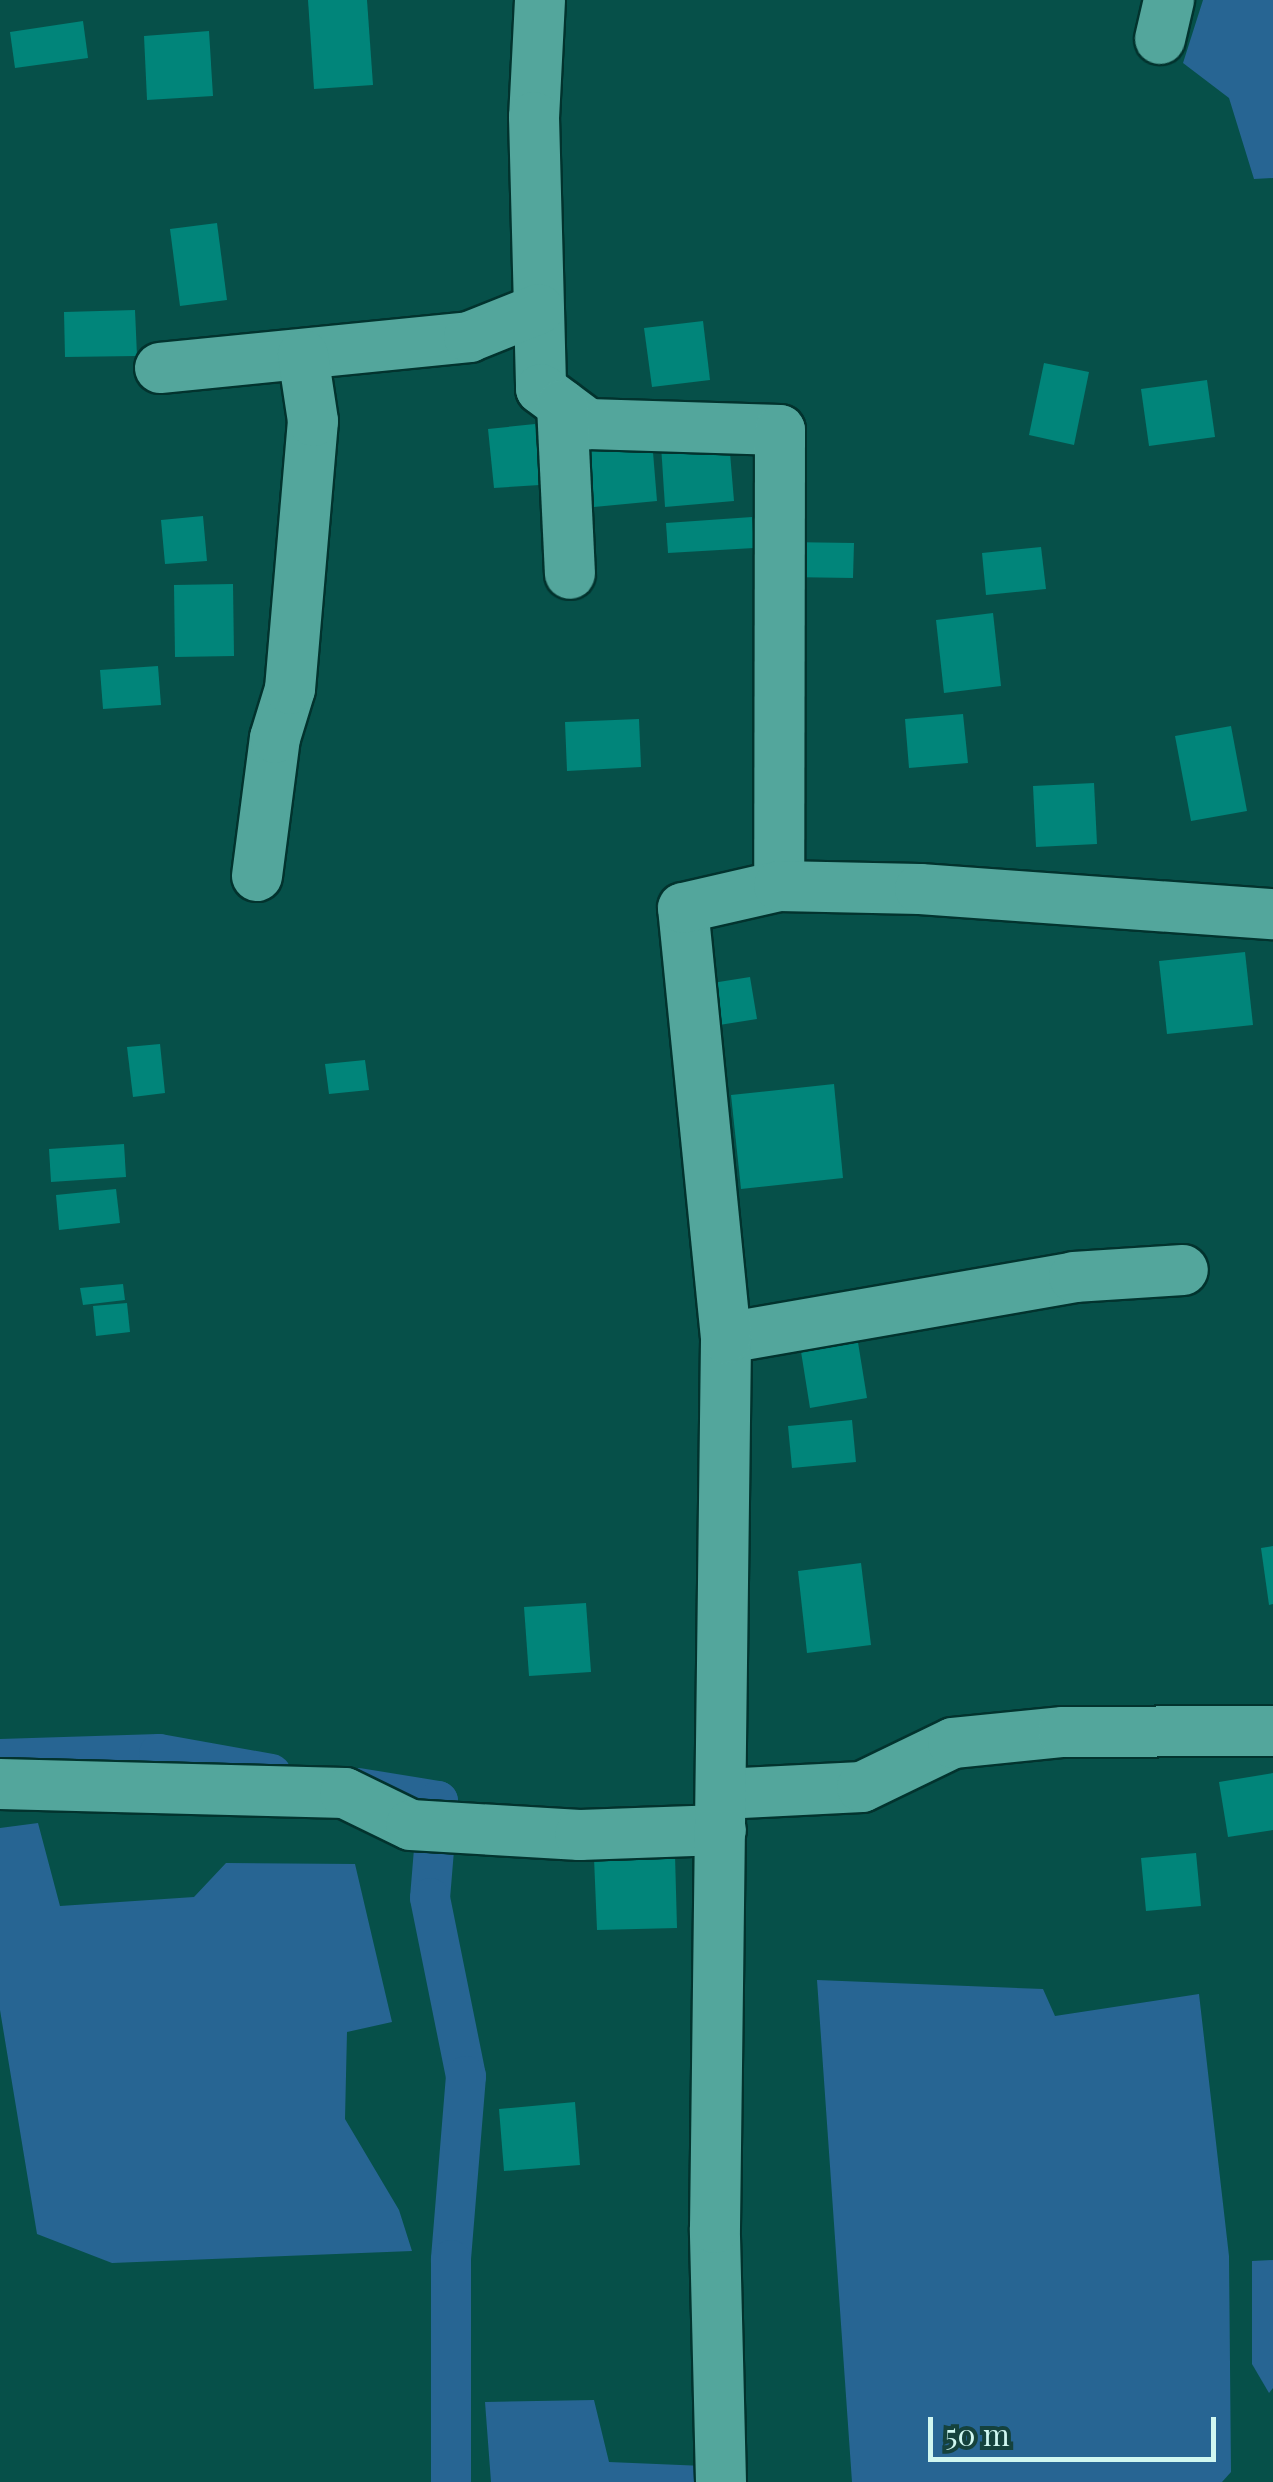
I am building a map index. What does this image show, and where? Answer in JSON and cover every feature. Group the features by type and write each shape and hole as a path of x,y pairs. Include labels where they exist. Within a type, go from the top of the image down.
{"street":[{"path":"540,0 534,117 541,389 588,424 780,430 779,886"},
{"path":"160,368 469,336 539,309"},
{"path":"258,876 275,738 290,689 313,421 303,355"},
{"path":"562,405 570,574"},
{"path":"720,2482 714,2228 726,1338 683,908 779,886 920,889 1273,914"},
{"path":"726,1338 1074,1277 1183,1270"},
{"path":"0,1784 345,1793 439,1827 580,1835 862,1787 953,1744 1063,1732 1273,1730"}],"water":[{"path":"1203,0 1273,0 1273,178 1254,179 1229,98 1183,63"},
{"path":"38,1823 60,1906 194,1897 226,1863 355,1864 392,2022 347,2032 345,2119 399,2210 412,2251 112,2263 37,2234 0,2010 0,1828"},
{"path":"817,1980 1043,1989 1055,2016 1199,1994 1229,2256 1231,2472 1222,2482 852,2482"},
{"path":"1273,2260 1273,2388 1269,2393 1252,2364 1252,2261"},
{"path":"594,2400 609,2462 704,2466 703,2482 491,2482 485,2402"}],"building":[{"path":"308,0 367,0 373,85 314,89"},
{"path":"83,21 88,58 15,68 10,32"},
{"path":"209,31 213,96 147,100 144,36"},
{"path":"217,223 227,300 180,306 170,229"},
{"path":"135,310 137,356 65,357 64,312"},
{"path":"703,321 710,380 652,387 644,328"},
{"path":"1044,363 1089,372 1074,445 1029,435"},
{"path":"1207,380 1215,437 1149,446 1141,389"},
{"path":"535,424 540,485 494,488 488,429"},
{"path":"652,440 657,501 594,507 588,445"},
{"path":"729,441 734,501 665,507 661,445"},
{"path":"203,516 207,561 165,564 161,520"},
{"path":"752,517 754,548 668,553 666,523"},
{"path":"786,542 854,543 853,578 786,577"},
{"path":"1041,547 1046,589 986,595 982,553"},
{"path":"233,584 234,656 175,657 174,585"},
{"path":"993,613 1001,686 944,693 936,620"},
{"path":"158,666 161,705 103,709 100,670"},
{"path":"963,714 968,763 909,768 905,719"},
{"path":"639,719 641,767 567,771 565,722"},
{"path":"1231,726 1247,811 1191,821 1175,736"},
{"path":"1094,783 1097,844 1036,847 1033,786"},
{"path":"1245,952 1253,1025 1167,1034 1159,961"},
{"path":"750,977 757,1019 713,1026 706,984"},
{"path":"160,1044 165,1093 133,1097 127,1047"},
{"path":"365,1060 369,1090 329,1094 325,1064"},
{"path":"834,1084 843,1178 741,1189 731,1095"},
{"path":"124,1144 126,1177 51,1182 49,1149"},
{"path":"116,1189 120,1223 59,1230 56,1195"},
{"path":"123,1284 125,1300 83,1305 80,1288"},
{"path":"127,1303 130,1332 96,1336 93,1306"},
{"path":"856,1330 867,1398 810,1408 799,1339"},
{"path":"852,1420 856,1462 792,1468 788,1426"},
{"path":"1273,1546 1273,1604 1269,1605 1261,1548"},
{"path":"861,1563 871,1645 807,1653 798,1571"},
{"path":"586,1603 591,1672 529,1676 524,1607"},
{"path":"1273,1773 1273,1830 1228,1837 1219,1782"},
{"path":"1196,1853 1201,1906 1146,1911 1141,1858"},
{"path":"675,1855 677,1928 597,1930 594,1858"},
{"path":"575,2102 580,2165 504,2171 499,2109"}],"waterway":[{"path":"0,1759 159,1754 271,1774"},
{"path":"358,1788 438,1801 430,1898 466,2076 451,2260 451,2482"}]}
